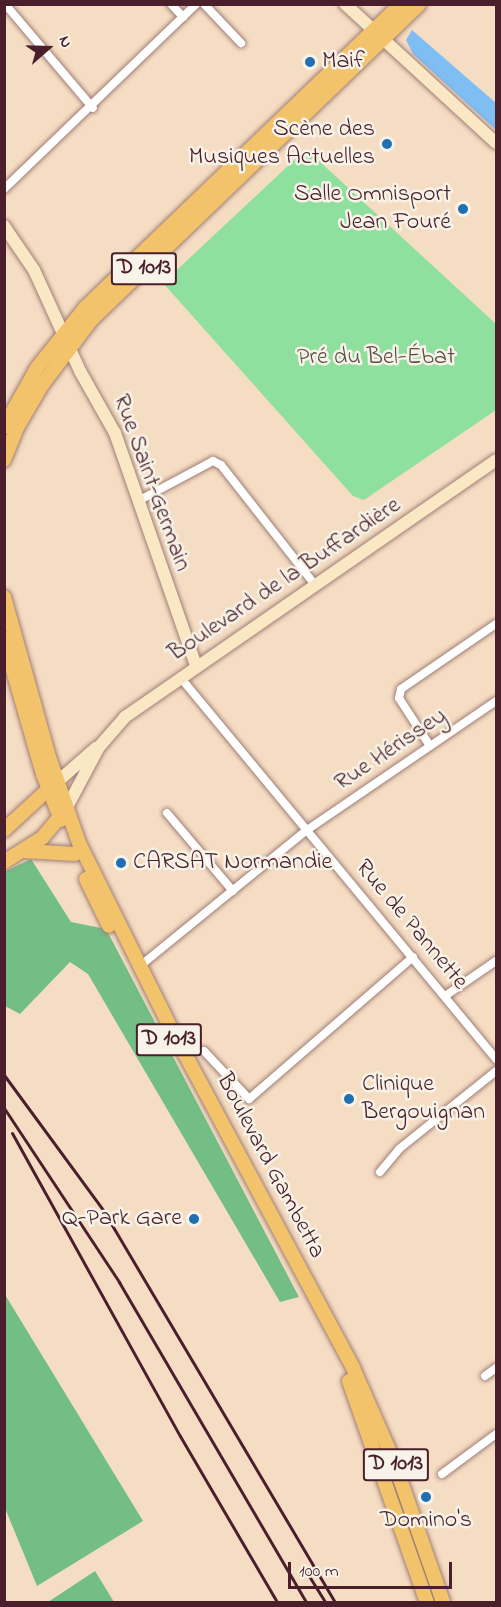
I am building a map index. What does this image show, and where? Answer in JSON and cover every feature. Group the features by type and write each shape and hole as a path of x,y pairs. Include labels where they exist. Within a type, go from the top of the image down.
{"main road":[{"path":"345,4 496,143"},
{"name":"D 1013","path":"4,460 18,426 88,305 371,30 401,4"},
{"name":"D 1013","path":"4,427 37,368 92,319 419,4"},
{"name":"Rue Saint-Germain","path":"4,226 34,270 80,371 116,433 196,666"},
{"name":"Boulevard de la Buffardière","path":"53,786 104,741 125,717 496,460"},
{"name":"D 1013","path":"4,597 48,754 53,786"},
{"name":"D 1013","path":"4,639 35,747 53,786 75,854 260,1215 330,1341 354,1393 427,1602"},
{"name":"Boulevard de la Buffardière","path":"63,813 104,741"},
{"path":"35,747 38,800"},
{"path":"4,830 53,786"},
{"path":"5,862 23,851 63,813"},
{"name":"Boulevard Gambetta","path":"63,813 140,966 353,1368 390,1451 442,1602"},
{"path":"23,851 75,854"},
{"path":"383,1472 395,1482 429,1566"}],"street":[{"path":"5,4 93,108"},
{"path":"171,4 183,18"},
{"path":"4,189 93,108 196,4"},
{"path":"204,4 241,43"},
{"path":"138,501 213,461 221,465 315,585"},
{"path":"430,746 399,698 401,689 496,624"},
{"name":"Rue de Pannette","path":"180,677 496,1059"},
{"name":"Rue Hérissey","path":"140,966 307,830 496,701"},
{"path":"167,813 233,891"},
{"path":"204,1051 249,1100 413,957"},
{"path":"445,996 496,961"},
{"path":"380,1172 399,1149 496,1071"},
{"path":"486,1376 496,1368"},
{"path":"442,1474 496,1434"}],"green space":[{"name":"Pré du Bel-Ébat","path":"306,149 496,324 496,410 364,500 353,496 163,283"},
{"path":"31,859 71,922 106,929 299,1297 280,1302 88,974 70,962 20,1014 5,1006 4,872"},
{"path":"4,1293 143,1521 37,1586 5,1508"},
{"path":"95,1571 114,1602 48,1602"}],"water":[{"path":"412,30 496,103 496,130 413,54 406,40"}],"railway":[{"path":"4,1075 103,1210 335,1602"},
{"path":"4,1108 119,1282 306,1602"},
{"path":"12,1133 180,1436 277,1602"},
{"path":"304,1568 325,1602"}],"place":[{"name":"Maif","path":"310,62"},
{"name":"Scène des Musiques Actuelles","path":"387,144"},
{"name":"Salle Omnisport Jean Fouré","path":"463,209"},
{"name":"CARSAT Normandie","path":"121,863"},
{"name":"Clinique Bergouignan","path":"349,1099"},
{"name":"Q-Park Gare","path":"194,1219"},
{"name":"Domino's","path":"426,1497"}]}
